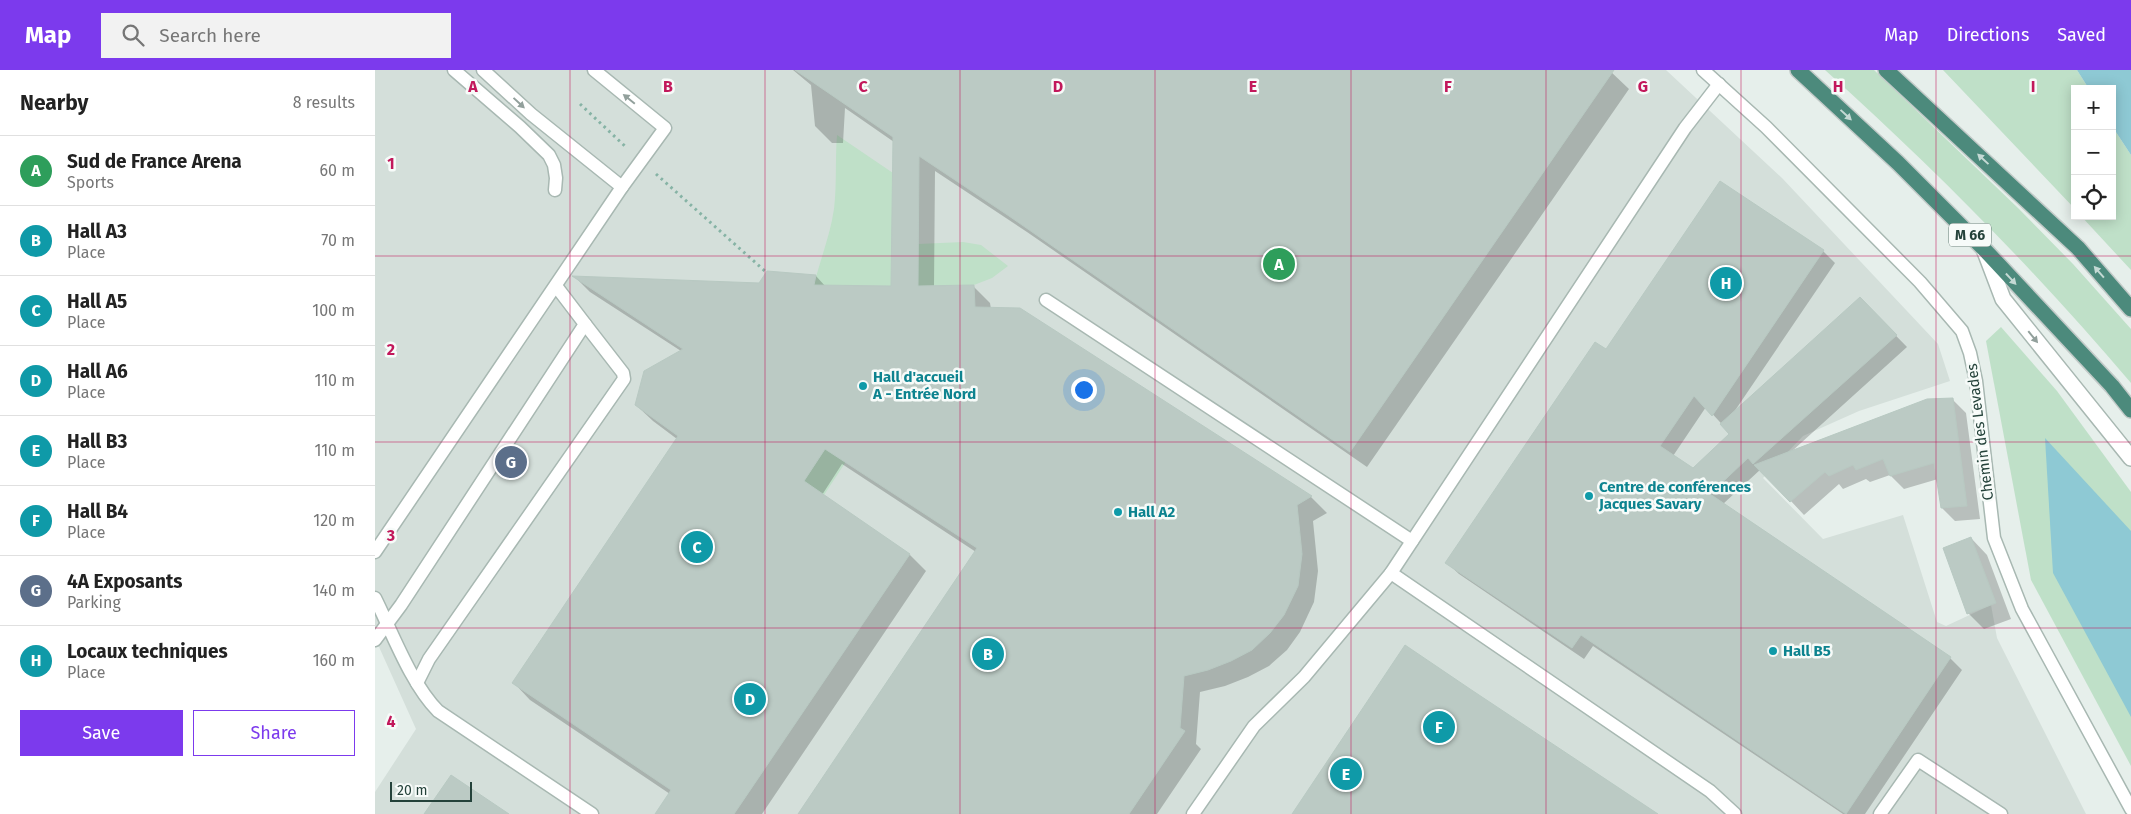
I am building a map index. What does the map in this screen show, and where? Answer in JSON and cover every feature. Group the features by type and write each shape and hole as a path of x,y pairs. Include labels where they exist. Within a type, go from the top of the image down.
{"highway":[{"name":"M 66","path":"1798,70 1898,163 1984,249 2112,386 2131,410"},
{"path":"1886,70 2078,248 2131,309"}],"street":[{"name":"M 66","path":"1984,249 2003,299 2131,458"}],"lane":[{"path":"454,70 521,127 549,155 554,165 555,190"},
{"path":"483,70 531,114 622,187"},
{"path":"375,552 622,187 665,128 594,70"},
{"name":"Chemin des Levades","path":"1703,70 1766,127 1920,282 1962,331 1970,353 1976,381 1994,538 2023,608 2131,809"},
{"path":"1193,814 1254,726 1304,677 1391,573 1685,128 1719,84"},
{"path":"417,683 429,659 623,379 623,373 556,286"},
{"path":"1046,300 1412,541"},
{"path":"375,640 388,624 585,324"},
{"path":"1391,573 1710,791 1735,814"},
{"path":"375,598 417,683 437,711 592,814"},
{"path":"1880,814 1918,760 2001,814"}],"path":[{"path":"580,104 767,272"}],"shaded area":[{"path":"375,70 1666,70 1782,178 1938,344 1950,381 1859,411 1803,436 1763,478 1823,539 1903,515 1937,622 1946,626 1991,605 1997,638 2086,814 375,814 375,792 416,729 375,638"}],"green space":[{"path":"1825,70 1874,70 2018,208 2073,264 2131,329 2131,383 2095,341 1983,221 1866,107"},
{"path":"1943,70 2077,70 2086,85 2071,85 2071,205"},
{"path":"2116,132 2131,155 2131,270 2085,220 2116,220"},
{"path":"837,135 893,173 891,286 814,285 834,209"},
{"path":"963,242 981,245 1008,266 992,278 974,285 918,286 918,244"},
{"path":"2001,327 2057,391 2131,492 2131,766 2031,580 1986,341"},
{"path":"815,434 849,457 824,495 790,474"}],"water":[{"path":"2077,70 2131,70 2131,155 2116,132 2116,85 2086,85"},
{"path":"2045,438 2131,531 2131,717 2053,573"}],"building":[{"path":"795,70 1614,70 1350,452 919,156 918,286 974,285 975,307 1020,308 1312,496 1297,505 1302,554 1298,586 1284,615 1270,633 1252,650 1208,670 1184,676 1180,728 1185,731 1129,814 798,814 977,548 825,449 804,481 910,554 734,814 655,814 671,790 512,683 678,436 635,405 644,371 683,349 572,276 759,283 767,271 816,275 814,285 891,286 893,137"},
{"path":"1720,181 1824,250 1712,416 1694,396 1660,446 1693,468 1729,434 1720,424 1860,297 1897,335 1753,464 1748,458 1710,494 1951,657 1846,814 1581,635 1572,648 1445,563 1595,342 1606,349"},
{"path":"1953,398 1967,506 1941,508 1934,463 1890,476 1883,459 1856,470 1853,465 1829,476 1825,472 1790,502 1754,465 1927,399"},
{"path":"1971,537 1996,603 1967,614 1943,548"},
{"path":"1405,645 1470,689 1658,814 1292,814"},
{"path":"451,775 509,814 424,814"}],"place":[{"name":"Sud de France Arena","path":"1279,264"},
{"name":"Locaux techniques","path":"1726,283"},
{"name":"Hall d'accueil A - Entrée Nord","path":"863,386"},
{"name":"4A Exposants","path":"511,462"},
{"name":"Centre de conférences Jacques Savary","path":"1589,496"},
{"name":"Hall A2","path":"1118,512"},
{"name":"Hall A5","path":"697,547"},
{"name":"Hall B5","path":"1773,651"},
{"name":"Hall A3","path":"988,654"},
{"name":"Hall A6","path":"750,699"},
{"name":"Hall B4","path":"1439,727"},
{"name":"Hall B3","path":"1346,774"}]}
